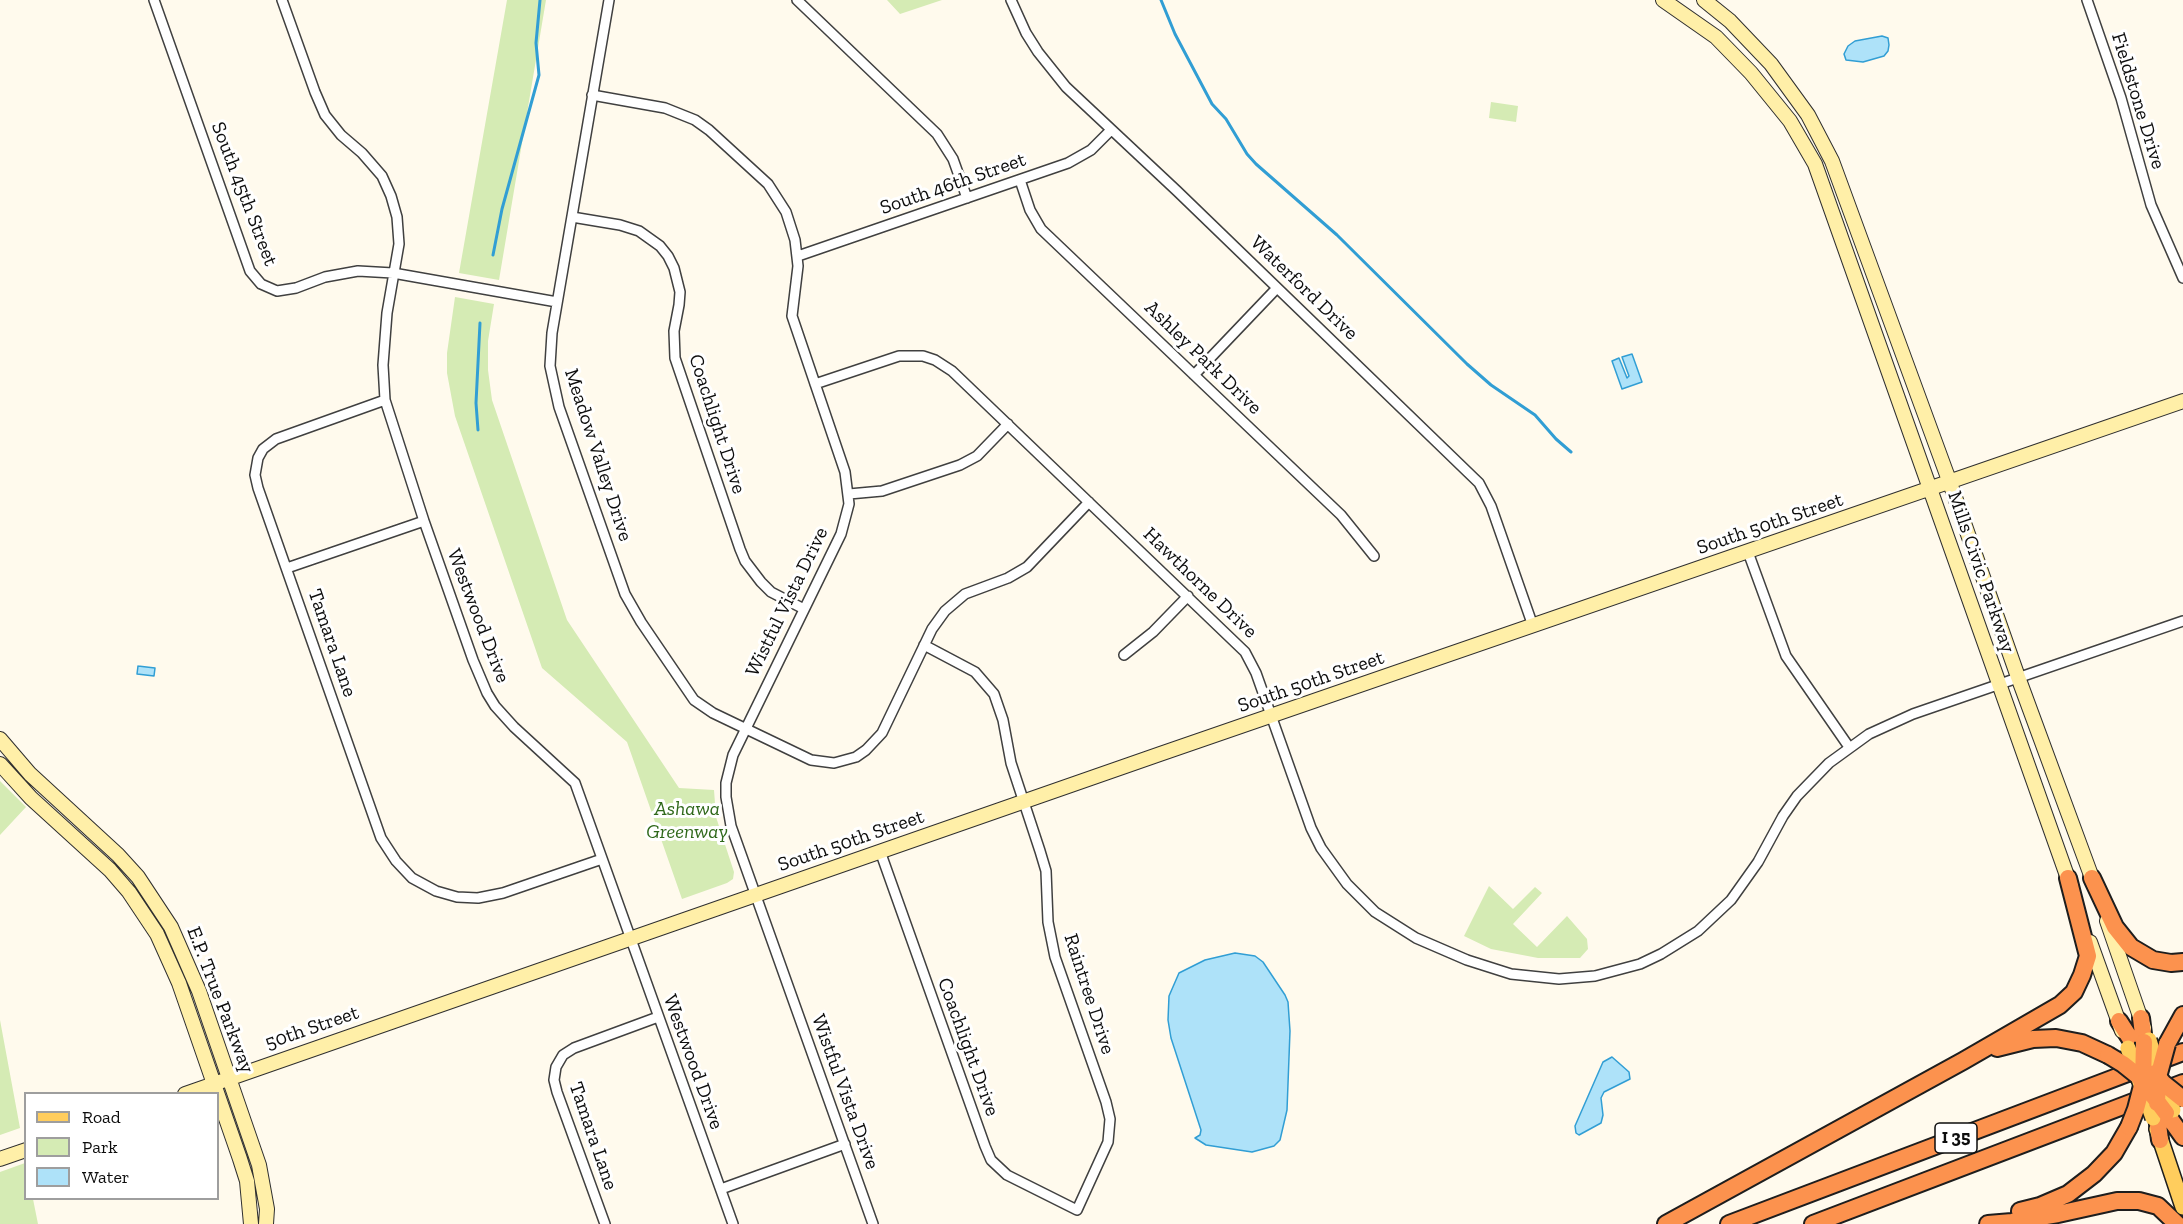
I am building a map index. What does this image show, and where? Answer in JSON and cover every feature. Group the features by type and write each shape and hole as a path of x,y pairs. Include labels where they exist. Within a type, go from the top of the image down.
{"highway":[{"path":"1666,1224 2061,1005 2074,992 2088,956 2068,878"},
{"path":"2092,878 2115,927 2131,947 2152,960 2183,962"},
{"path":"1982,1224 2008,1214 2040,1206 2068,1194 2094,1174 2114,1153 2129,1127 2173,1031 2183,1016"},
{"path":"2141,1018 2140,1047 2151,1080 2183,1138"},
{"path":"2119,1022 2140,1047"},
{"path":"1963,1061 1997,1048 2033,1039 2056,1038 2082,1043 2151,1080 2165,1109 2160,1140"},
{"name":"I 35","path":"1729,1224 2183,1052"},
{"name":"I 35","path":"1813,1224 2183,1083"},
{"path":"1988,1224 2058,1214 2117,1200 2139,1201 2158,1206 2177,1224"}],"main road":[{"name":"Mills Civic Parkway","path":"1663,0 1716,38 1735,55 1774,99 1802,138 1815,164 2119,1022"},
{"name":"Mills Civic Parkway","path":"1704,0 1730,21 1789,86 1819,135 1843,188 2141,1018"},
{"name":"South 50th Street","path":"452,1000 2183,402"},
{"name":"E.P. True Parkway","path":"0,739 30,774 98,835 138,877 171,927 199,991 259,1165 265,1193 266,1224"},
{"name":"E.P. True Parkway","path":"3,768 45,811 90,850 129,892 157,934 189,1011 217,1092"},
{"name":"50th Street","path":"190,1092 452,1000"},
{"name":"E.P. True Parkway","path":"219,1098 247,1181 251,1224"},
{"path":"2160,1140 2183,1207"},
{"path":"0,1159 24,1151"}],"street":[{"name":"South 45th Street","path":"154,0 250,271 261,284 277,291 296,288 325,277 358,271 393,273 557,302"},
{"name":"Westwood Drive","path":"282,0 325,115 341,135 362,153 382,176 391,196 397,218 399,244 387,313 382,365 386,400 424,521 486,693 514,727 575,783 733,1224"},
{"name":"Meadow Valley Drive","path":"609,0 550,349 553,385 625,594 641,622 694,700 713,714 811,760 834,763 856,757 875,742 882,733 936,621 954,602 1027,567 1089,502"},
{"path":"797,0 937,134 953,159 967,198"},
{"name":"Waterford Drive","path":"1011,0 1026,33 1051,70 1479,483 1491,506 1533,626"},
{"name":"Fieldstone Drive","path":"2087,0 2121,98 2151,205 2183,278"},
{"name":"Wistful Vista Drive","path":"592,94 665,108 695,120 760,177 778,197 791,225 798,256 792,316 845,472 849,494 847,517 841,534 746,729 729,769 726,797 731,826 873,1224"},
{"name":"South 46th Street","path":"798,256 1080,158 1111,130"},
{"name":"Ashley Park Drive","path":"1020,180 1030,210 1041,229 1341,515 1374,556"},
{"name":"Coachlight Drive","path":"572,217 620,225 639,231 660,246 668,256 674,268 680,292 674,331 675,358 740,549 749,567 761,582 771,591 804,609"},
{"path":"1194,375 1277,288"},
{"name":"Hawthorne Drive","path":"815,384 899,356 923,356 945,365 1245,652 1256,673 1311,828 1333,867 1347,884 1375,912 1398,928 1433,947 1491,969 1511,974 1559,979 1595,976 1614,972 1661,954 1698,931 1731,900 1749,876 1797,796 1829,763 1849,747 1890,723 2183,621"},
{"name":"Tamara Lane","path":"386,400 276,439 263,449 258,458 255,475 381,838 396,861 412,878 436,891 457,897 478,898 503,893 602,859"},
{"path":"849,494 882,491 960,465 977,456 1008,424"},
{"path":"287,568 424,521"},
{"path":"1749,552 1786,656 1849,747"},
{"path":"1124,655 1153,632 1188,596"},
{"name":"Raintree Drive","path":"924,645 975,672 994,694 1002,713 1011,763 1046,871 1048,922 1055,957 1110,1119 1108,1142 1077,1210"},
{"name":"Coachlight Drive","path":"880,851 991,1160 1007,1175 1077,1210"},
{"name":"Tamara Lane","path":"605,1224 557,1092 554,1080 556,1067 563,1055 574,1048 658,1017"},
{"path":"721,1189 845,1144"}],"green space":[{"path":"507,0 546,0 499,280 459,273"},
{"path":"887,0 942,0 900,14"},
{"path":"1491,102 1518,106 1516,122 1489,118"},
{"name":"Ashawa Greenway","path":"455,297 494,304 488,341 488,370 492,400 567,620 679,788 714,790 716,817 734,872 733,879 727,883 682,899 627,742 542,668 455,416 447,373 447,353"},
{"path":"0,781 26,807 0,835"},
{"path":"1489,886 1513,909 1535,887 1542,893 1513,924 1537,947 1567,916 1587,939 1588,949 1580,958 1538,958 1491,949 1464,936"},
{"path":"0,1020 20,1128 0,1135"},
{"path":"24,1163 24,1200 33,1200 38,1224 0,1224 0,1172"}],"water":[{"path":"1882,36 1888,38 1889,45 1884,56 1863,62 1846,60 1844,54 1848,46 1855,41"},
{"path":"1632,354 1642,382 1622,389 1612,361 1619,358 1627,378 1629,376 1622,357"},
{"path":"138,666 155,668 154,676 137,674"},
{"path":"1235,953 1255,956 1263,962 1288,1002 1290,1031 1287,1110 1280,1140 1274,1146 1252,1152 1206,1145 1195,1138 1200,1135 1201,1130 1171,1038 1168,1020 1169,996 1179,973 1205,960"},
{"path":"1612,1057 1629,1072 1630,1079 1604,1092 1601,1098 1603,1115 1601,1123 1579,1135 1576,1133 1575,1126 1603,1062"}],"waterway":[{"path":"493,255 502,209 539,75 536,43 540,0"},
{"path":"1161,0 1175,34 1212,104 1226,119 1247,154 1256,164 1337,235 1467,364 1491,385 1535,415 1571,452"},
{"path":"478,430 476,403 480,323"}]}
